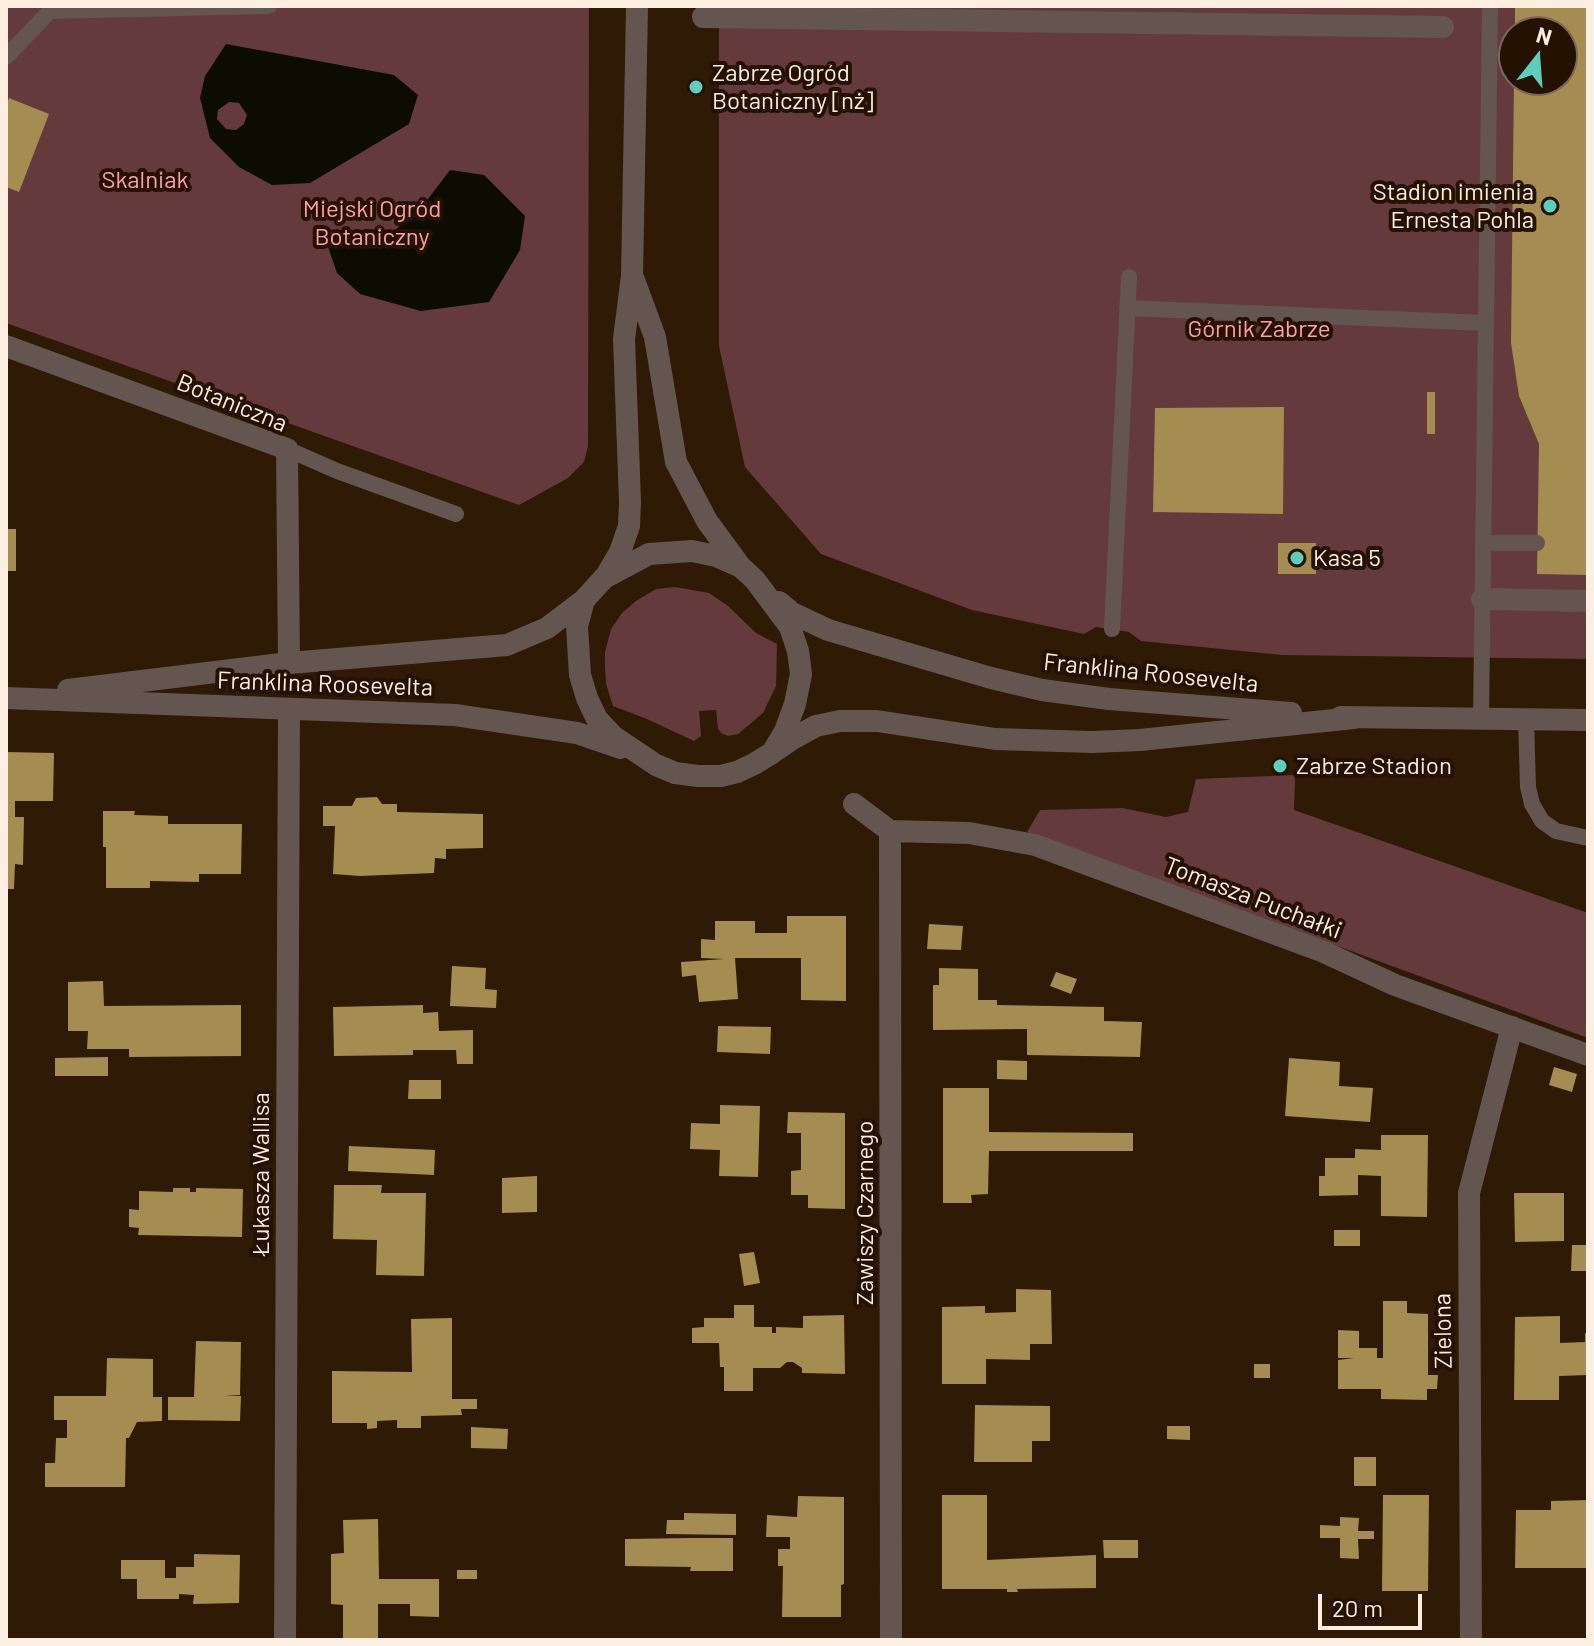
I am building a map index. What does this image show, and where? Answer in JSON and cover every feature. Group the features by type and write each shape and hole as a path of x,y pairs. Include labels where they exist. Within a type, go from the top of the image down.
{"street":[{"path":"632,276 655,337 676,462 707,521 741,567 768,594 790,627 798,651 801,674 795,704 785,731 772,753 737,772 721,776 675,773 637,754 613,736 597,719 587,698 577,649 577,626 584,600 604,578 620,552 629,526 624,339 632,276 637,6"},
{"path":"703,17 1443,27"},
{"name":"Botaniczna","path":"6,346 287,449 289,663"},
{"path":"604,578 649,554 672,550 716,556 741,567"},
{"name":"Franklina Roosevelta","path":"768,594 814,626 1042,690 1109,699 1354,718 1588,720"},
{"path":"1482,599 1588,601"},
{"name":"Franklina Roosevelta","path":"6,697 289,663 507,645 547,628 584,600"},
{"name":"Franklina Roosevelta","path":"6,697 426,713 544,726 577,733 637,754"},
{"name":"Łukasza Wallisa","path":"285,1640 289,709"},
{"name":"Franklina Roosevelta","path":"772,753 816,726 840,721 888,722 995,739 1092,742 1354,718"},
{"path":"854,804 890,831"},
{"name":"Tomasza Puchałki","path":"890,831 969,833 1035,845 1324,952 1395,985 1588,1055"},
{"name":"Zawiszy Czarnego","path":"890,831 891,1640"},
{"name":"Zielona","path":"1471,1640 1469,1193 1512,1027"}],"lane":[{"path":"6,57 50,11 269,6"},
{"path":"1481,719 1490,6"},
{"path":"1112,629 1129,277"},
{"path":"1127,308 1486,323"},
{"path":"287,449 337,471 456,514"},
{"path":"1483,543 1537,543"},
{"path":"1526,719 1528,787 1532,804 1542,821 1556,831 1588,838"}],"green space":[{"name":"Miejski Ogród Botaniczny","path":"6,6 589,6 588,446 584,462 568,478 519,505 6,323"},
{"name":"Górnik Zabrze","path":"719,6 1588,6 1588,659 1282,655 1141,641 1129,632 1096,627 1084,634 972,610 821,554 745,467 719,346"},
{"path":"675,587 709,593 728,606 756,633 777,644 776,686 763,713 738,734 728,736 721,733 716,710 699,711 701,736 694,741 613,706 606,684 605,666 611,629 622,613 636,601 656,589"},
{"path":"1295,775 1294,810 1588,913 1588,1038 1027,832 1040,810 1122,808 1166,817 1188,812 1196,779"}],"shaded area":[{"path":"226,44 394,75 418,95 409,124 310,183 272,185 239,167 210,138 200,98 205,76","holes":["229,102 239,103 247,115 244,124 236,130 226,129 217,119 218,110"]},
{"path":"450,170 484,175 525,216 520,250 489,302 421,311 360,294 337,273 326,241 387,238 428,199"}],"building":[{"name":"Stadion imienia Ernesta Pohla","path":"1515,6 1588,6 1588,575 1537,574 1539,444 1519,396 1511,343 1514,96 1578,96 1578,16 1515,16"},
{"path":"9,98 49,114 19,192 6,187 6,106"},
{"path":"1427,392 1435,392 1435,434 1427,434"},
{"path":"1284,407 1283,514 1153,512 1155,408"},
{"path":"6,529 16,529 16,571 6,571"},
{"path":"1278,543 1316,543 1316,574 1278,574"},
{"path":"6,752 54,753 53,801 15,801 15,817 24,817 23,865 15,864 14,889 6,889"},
{"path":"377,797 382,804 397,804 397,812 483,814 483,848 446,849 446,859 435,858 434,873 333,874 335,826 323,826 323,806 352,806 356,798"},
{"path":"103,811 135,811 134,815 168,816 168,824 242,824 241,874 199,874 199,882 150,881 150,888 106,888"},
{"path":"787,916 846,916 846,1001 801,1000 801,958 735,958 738,999 699,1002 696,975 682,977 681,962 724,959 701,958 701,939 715,940 715,921 755,921 755,933 787,933"},
{"path":"929,924 963,926 961,950 927,949"},
{"path":"452,966 486,968 485,989 497,990 496,1008 450,1006"},
{"path":"939,968 978,969 978,1000 997,1000 997,1005 1104,1007 1104,1021 1142,1022 1140,1057 1027,1055 1027,1029 933,1030 933,985 939,985"},
{"path":"1056,972 1077,979 1071,994 1050,986"},
{"path":"103,981 104,1006 241,1005 241,1056 129,1057 129,1049 87,1049 88,1031 68,1031 68,982"},
{"path":"423,1005 423,1013 438,1012 439,1031 473,1030 473,1064 457,1064 456,1050 413,1050 413,1055 334,1056 333,1007"},
{"path":"718,1026 771,1027 770,1054 717,1052"},
{"path":"108,1057 108,1076 55,1076 55,1058"},
{"path":"1289,1058 1340,1062 1339,1086 1373,1088 1370,1122 1285,1116"},
{"path":"997,1060 1027,1061 1027,1080 997,1079"},
{"path":"1554,1067 1577,1074 1572,1092 1549,1085"},
{"path":"409,1080 441,1080 441,1099 408,1099"},
{"path":"943,1088 989,1088 989,1132 1133,1133 1133,1151 989,1151 988,1194 971,1195 972,1203 943,1203"},
{"path":"720,1105 760,1106 758,1177 719,1176 720,1150 690,1149 691,1123 720,1124"},
{"path":"788,1112 845,1113 845,1209 808,1208 808,1195 791,1195 791,1171 801,1170 801,1133 787,1133"},
{"path":"1381,1135 1428,1135 1427,1217 1381,1216 1381,1176 1358,1175 1358,1195 1319,1196 1319,1176 1325,1176 1325,1158 1355,1158 1355,1149 1381,1150"},
{"path":"349,1146 435,1150 434,1175 348,1171"},
{"path":"537,1176 537,1212 502,1213 502,1178"},
{"path":"334,1185 382,1185 381,1193 426,1193 424,1276 376,1275 377,1240 333,1239"},
{"path":"173,1188 190,1188 190,1192 196,1192 196,1188 243,1189 242,1237 138,1235 139,1228 129,1227 129,1209 139,1210 139,1191 173,1192"},
{"path":"1514,1193 1564,1193 1564,1241 1515,1242"},
{"path":"1334,1230 1360,1230 1360,1246 1334,1246"},
{"path":"1572,1245 1588,1245 1588,1271 1571,1271"},
{"path":"754,1252 760,1283 744,1286 739,1254"},
{"path":"1016,1289 1051,1290 1052,1344 1030,1344 1030,1360 986,1359 986,1384 942,1384 942,1307 985,1306 985,1313 1016,1312"},
{"path":"1383,1301 1407,1301 1407,1313 1428,1314 1428,1375 1438,1375 1437,1389 1427,1389 1427,1400 1381,1399 1381,1389 1338,1389 1338,1360 1354,1358 1338,1358 1338,1330 1359,1331 1359,1348 1377,1348 1377,1358 1383,1358"},
{"path":"734,1305 754,1305 754,1327 772,1327 772,1333 776,1333 776,1327 803,1328 803,1316 844,1315 845,1374 802,1373 802,1368 787,1362 780,1368 753,1368 753,1391 724,1391 724,1367 720,1367 719,1343 692,1343 692,1328 704,1327 704,1318 734,1318"},
{"path":"1560,1316 1560,1343 1585,1342 1585,1333 1588,1333 1588,1375 1559,1376 1559,1400 1514,1400 1515,1317"},
{"path":"452,1318 452,1399 477,1399 477,1409 461,1409 462,1415 421,1416 421,1428 397,1428 397,1420 377,1421 377,1428 367,1429 367,1423 332,1423 332,1371 412,1372 411,1319"},
{"path":"196,1341 241,1342 240,1395 225,1396 241,1396 240,1421 168,1420 168,1397 194,1397"},
{"path":"107,1358 153,1359 153,1397 162,1397 162,1421 137,1422 129,1438 126,1438 125,1487 45,1487 45,1463 55,1463 56,1438 67,1438 67,1420 54,1420 54,1396 106,1396"},
{"path":"1254,1364 1270,1364 1270,1378 1254,1378"},
{"path":"975,1405 1050,1406 1050,1441 1032,1441 1032,1462 974,1462"},
{"path":"1167,1426 1190,1426 1190,1440 1167,1439"},
{"path":"471,1427 508,1429 507,1449 471,1448"},
{"path":"1354,1457 1376,1457 1376,1486 1354,1486"},
{"path":"942,1495 987,1495 987,1560 1096,1555 1096,1588 1017,1589 1018,1592 1007,1592 1007,1589 942,1589"},
{"path":"1383,1495 1429,1495 1428,1591 1382,1591"},
{"path":"798,1496 844,1497 841,1617 782,1617 783,1566 778,1566 778,1549 790,1549 790,1537 766,1537 767,1515 797,1517"},
{"path":"1588,1500 1586,1568 1515,1568 1516,1510 1551,1510 1551,1501"},
{"path":"684,1513 736,1514 736,1535 666,1534 667,1520 684,1520"},
{"path":"1340,1517 1359,1518 1358,1531 1374,1531 1374,1539 1358,1539 1359,1559 1340,1558 1340,1538 1320,1538 1320,1525 1340,1526"},
{"path":"378,1519 379,1579 439,1579 439,1617 410,1616 410,1604 378,1604 378,1640 343,1640 343,1605 331,1604 331,1554 344,1553 343,1520"},
{"path":"733,1538 733,1571 625,1566 625,1539"},
{"path":"1103,1540 1138,1540 1138,1558 1104,1558"},
{"path":"194,1554 240,1555 239,1603 193,1604 194,1595 179,1594 179,1599 137,1599 137,1579 121,1579 121,1560 165,1560 165,1578 176,1578 176,1567 194,1567"},
{"path":"457,1570 477,1570 477,1579 457,1579"}],"place":[{"name":"Zabrze Ogród Botaniczny [nż]","path":"696,87"},
{"name":"Stadion imienia Ernesta Pohla","path":"1550,206"},
{"name":"Kasa 5","path":"1297,558"},
{"name":"Zabrze Stadion","path":"1280,766"}],"park label":[{"name":"Skalniak","path":"145,180"}]}
